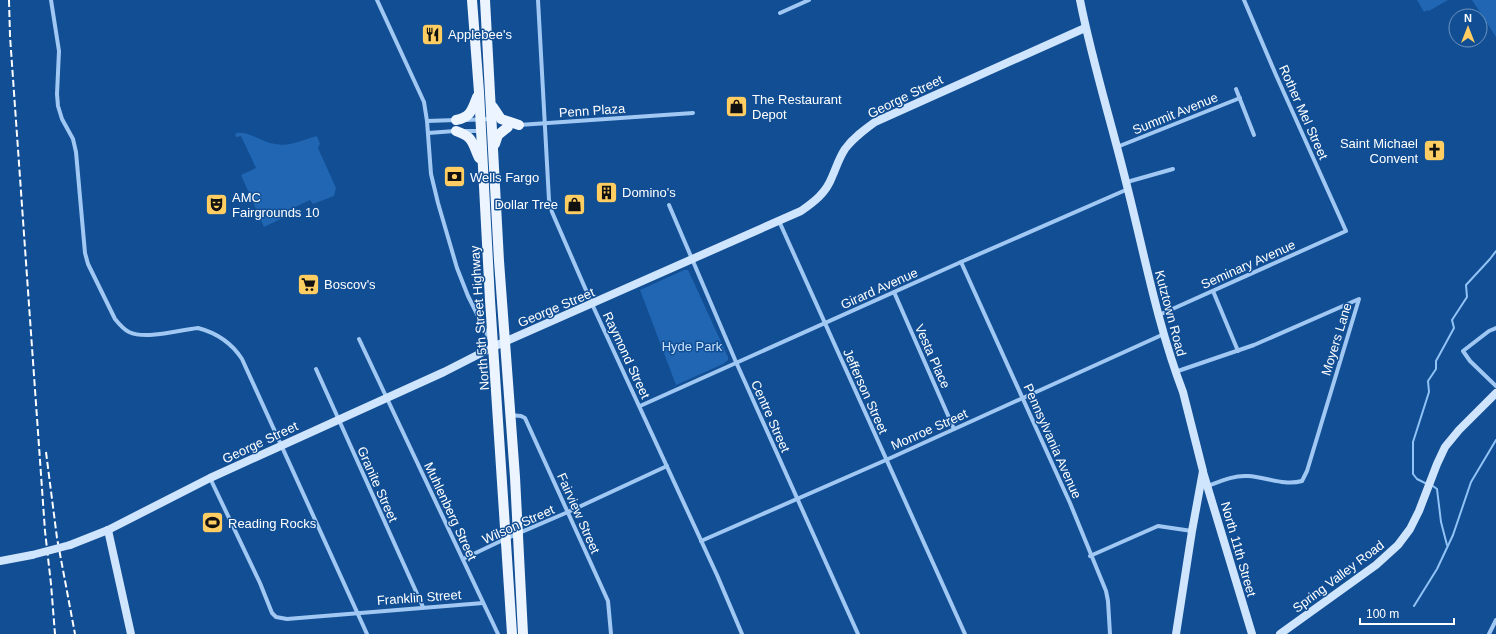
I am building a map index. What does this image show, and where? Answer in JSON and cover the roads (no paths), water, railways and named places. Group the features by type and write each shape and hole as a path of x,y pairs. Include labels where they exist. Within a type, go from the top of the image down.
{"main road":[{"name":"North 5th Street Highway","path":"472,0 512,634"},
{"name":"North 5th Street Highway","path":"485,0 523,634"},
{"path":"456,120 465,119 470,113 479,92"},
{"path":"492,104 501,119 519,125"},
{"path":"494,152 498,135 508,127"},
{"path":"456,131 467,136 473,141 482,165"}],"street":[{"path":"51,0 59,51 58,100 62,119 72,139 76,152 85,253 115,319 119,325 129,332 147,335 198,328 210,332 228,342 242,359 367,634"},
{"path":"377,0 421,96 427,121 431,174 438,203 456,264 468,296 494,348"},
{"name":"Raymond Street","path":"538,0 550,205 592,304 640,406 742,634"},
{"path":"780,13 809,0"},
{"name":"Kutztown Road","path":"1080,0 1085,28 1127,186 1158,315 1182,392 1203,471 1176,634"},
{"name":"Rother Mel Street","path":"1244,0 1346,231"},
{"name":"George Street","path":"0,561 70,545 108,530 210,478 281,445 505,342 801,211 820,196 832,179 845,150 858,135 875,122 1085,28"},
{"path":"1236,89 1254,135"},
{"name":"Summit Avenue","path":"1117,147 1240,98"},
{"name":"Penn Plaza","path":"428,133 481,131 519,125 693,113"},
{"path":"427,121 492,119"},
{"name":"Girard Avenue","path":"640,406 1127,186 1173,169"},
{"name":"Centre Street","path":"669,205 736,362 858,634"},
{"name":"Jefferson Street","path":"779,221 965,634"},
{"name":"Seminary Avenue","path":"1158,315 1346,231"},
{"name":"Pennsylvania Avenue","path":"961,262 1070,503 1090,556 1106,591 1110,634"},
{"path":"1213,291 1238,351"},
{"name":"Vesta Place","path":"894,292 954,429"},
{"name":"Moyers Lane","path":"1175,372 1238,351 1358,299 1307,471 1302,482 1290,483 1243,476 1208,486"},
{"path":"1496,328 1489,331 1463,351 1470,361 1496,386"},
{"name":"Monroe Street","path":"701,541 886,460 1022,397 1164,334"},
{"name":"Muhlenberg Street","path":"359,340 464,559 498,634"},
{"name":"Granite Street","path":"316,369 423,607"},
{"name":"Spring Valley Road","path":"1280,634 1376,565 1398,545 1414,521 1430,486 1439,458 1445,448 1454,435 1496,393"},
{"name":"Fairview Street","path":"510,415 522,416 525,418 568,512 608,601 610,634"},
{"name":"Wilson Street","path":"464,559 667,466"},
{"name":"North 11th Street","path":"1203,471 1252,634"},
{"name":"Franklin Street","path":"210,478 260,583 272,613 276,618 287,619 357,612 483,603"},
{"path":"1090,556 1158,526 1192,531"},
{"path":"108,530 131,634"},
{"path":"1490,634 1496,620"}],"waterway":[{"path":"1427,484 1417,479 1413,474 1413,442 1429,392 1428,381 1436,369 1436,361 1454,328 1452,320 1467,297 1466,285 1496,251"},
{"path":"1414,606 1437,569 1453,535 1471,482 1496,440"},
{"path":"1433,486 1437,489 1441,522 1447,545"}],"railway":[{"path":"9,0 10,36 45,531 55,634"},
{"path":"46,452 57,538 75,634"}],"place":[{"name":"Applebee's","path":"433,34"},
{"name":"The Restaurant Depot","path":"736,106"},
{"name":"Saint Michael Convent","path":"1434,150"},
{"name":"Wells Fargo","path":"455,177"},
{"name":"Domino's","path":"607,192"},
{"name":"AMC Fairgrounds 10","path":"216,204"},
{"name":"Dollar Tree","path":"574,204"},
{"name":"Boscov's","path":"309,284"},
{"name":"Reading Rocks","path":"213,523"}],"park label":[{"name":"Hyde Park","path":"692,346"}]}
